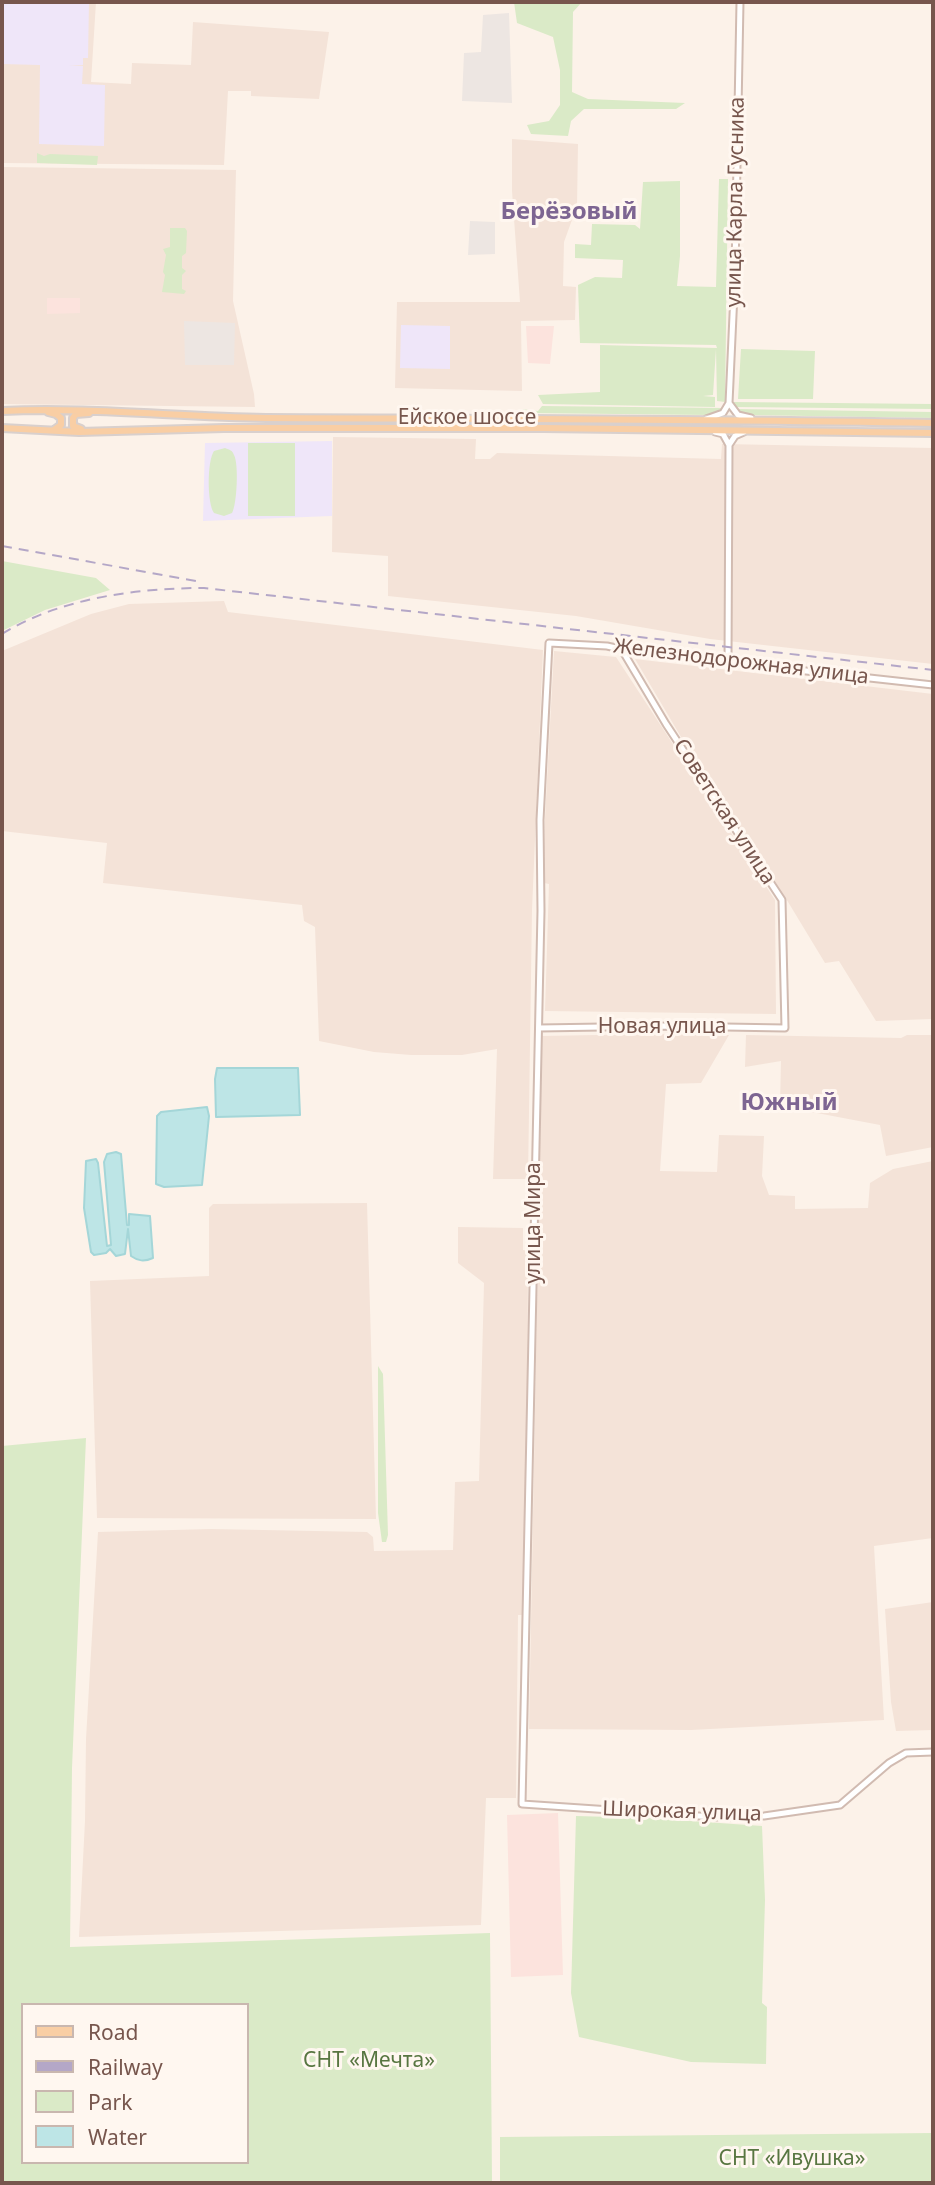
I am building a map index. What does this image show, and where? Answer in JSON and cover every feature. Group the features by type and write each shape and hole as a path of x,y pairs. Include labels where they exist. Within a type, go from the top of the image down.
{"main road":[{"name":"Ейское шоссе","path":"2,411 66,408 247,418 706,419 933,423"},
{"path":"29,410 60,416 61,425 51,430"},
{"path":"122,412 79,413 72,423 78,429 124,431"},
{"name":"Ейское шоссе","path":"2,428 124,431 224,428 700,429"},
{"path":"700,429 933,433"}],"street":[{"name":"улица Карла Гусника","path":"729,403 735,271 740,2"},
{"path":"706,419 723,414 729,403 735,412 743,417 767,420"},
{"path":"700,429 723,434 729,445 728,662"},
{"path":"729,445 735,436 750,430"},
{"name":"Железнодорожная улица","path":"549,642 607,646 622,650 933,685"},
{"name":"улица Мира","path":"522,1804 540,820 549,642"},
{"name":"Советская улица","path":"622,650 666,724 782,900 785,1028"},
{"name":"Новая улица","path":"538,1028 785,1028"},
{"name":"Широкая улица","path":"522,1804 714,1817 764,1816 840,1805 889,1763 906,1753 933,1752"}],"shaded area":[{"path":"2,2 96,2 91,82 131,84 132,63 191,65 193,22 329,32 319,99 251,96 251,91 228,91 224,165 2,163"},
{"path":"2,2 89,2 88,58 83,58 83,65 69,65 83,66 82,84 105,85 104,146 39,144 40,65 2,64"},
{"path":"509,13 512,103 462,101 464,53 481,52 483,15"},
{"path":"512,139 578,144 577,206 564,242 563,286 576,287 575,320 521,321 522,391 395,388 397,302 520,302 512,191"},
{"path":"2,167 236,170 233,301 255,407 2,404"},
{"path":"470,221 495,222 495,254 468,255"},
{"path":"47,298 80,298 80,313 47,314"},
{"path":"184,321 235,323 234,365 185,365"},
{"path":"401,325 450,326 450,369 400,368"},
{"path":"526,326 554,326 550,364 528,363"},
{"path":"333,437 476,439 475,459 490,459 497,453 721,459 722,444 933,448 933,664 710,639 576,616 388,596 388,556 332,552"},
{"path":"332,441 332,516 203,521 205,443"},
{"path":"224,601 228,612 543,650 532,910 528,1179 493,1179 497,1049 462,1055 411,1055 374,1052 319,1041 315,927 304,921 302,905 103,883 107,843 2,831 2,651 91,614 129,604"},
{"path":"554,651 616,657 775,900 776,1014 545,1011 549,884 544,883 545,818"},
{"path":"635,659 933,694 933,1019 876,1021 839,961 825,963 684,742"},
{"path":"729,1035 701,1083 666,1084 660,1171 717,1172 719,1135 764,1136 762,1176 769,1195 795,1196 795,1209 868,1208 870,1183 893,1169 933,1161 933,1538 874,1546 884,1720 691,1730 529,1729 542,1036"},
{"path":"746,1035 901,1038 907,1035 933,1035 933,1147 886,1156 880,1125 780,1106 781,1061 745,1067"},
{"path":"367,1203 376,1519 97,1518 90,1281 209,1276 209,1208 213,1204"},
{"path":"458,1227 523,1228 523,1250 528,1251 527,1523 523,1615 518,1615 516,1798 486,1798 481,1925 79,1937 86,1739 98,1532 211,1529 367,1532 373,1537 374,1551 453,1550 455,1482 479,1481 484,1283 458,1263"},
{"path":"933,1602 933,1730 896,1731 891,1702 885,1609"},
{"path":"558,1813 563,1975 511,1977 507,1815"}],"green space":[{"path":"514,2 582,2 573,12 572,92 588,99 685,103 676,109 584,109 571,121 568,136 531,134 527,125 549,121 560,105 560,70 553,37 517,23"},
{"path":"37,153 44,156 98,156 97,165 37,163"},
{"path":"719,179 728,179 725,402 717,401 716,349 713,395 703,396 715,397 715,407 543,404 538,395 600,392 600,345 717,348 716,345 580,343 578,285 595,277 622,278 623,260 575,258 575,244 591,245 592,224 635,225 640,229 643,182 680,181 680,256 677,286 716,287"},
{"path":"170,228 185,228 187,231 186,253 182,256 182,268 186,271 182,275 182,289 186,291 184,294 162,292 166,255 163,249 170,247"},
{"path":"741,349 815,351 813,399 738,399"},
{"path":"733,402 933,404 933,409 735,407"},
{"path":"542,406 724,408 720,413 709,415 524,413 520,409 538,411"},
{"path":"736,409 933,412 933,418 746,415"},
{"path":"248,443 295,443 295,516 248,516"},
{"path":"225,448 232,451 236,460 237,484 232,513 224,516 214,513 209,482 214,451"},
{"path":"2,561 96,578 110,590 45,610 2,631"},
{"path":"378,1366 383,1374 388,1535 386,1542 382,1542 378,1513"},
{"name":"СНТ «Мечта»","path":"86,1438 72,1768 70,1947 490,1933 492,2183 2,2183 2,1446"},
{"path":"576,1816 762,1826 765,1900 762,2003 767,2007 766,2064 691,2062 579,2037 571,1993"},
{"name":"СНТ «Ивушка»","path":"933,2133 933,2183 500,2183 500,2137"}],"water":[{"path":"217,1068 298,1068 300,1115 216,1117"},
{"path":"207,1107 209,1116 202,1185 164,1187 156,1184 157,1116 161,1112"},
{"path":"107,1154 121,1154 127,1225 129,1214 150,1216 153,1258 150,1259 141,1260 131,1256 128,1229 125,1254 116,1256 110,1249 106,1253 94,1255 91,1252 84,1208 86,1161 96,1159 98,1163 107,1246 111,1245 104,1162"}],"railway":[{"path":"2,546 196,581"},
{"path":"2,634 49,612 100,598 152,590 204,588 933,670"}],"district":[{"name":"Берёзовый","path":"569,212"},
{"name":"Южный","path":"789,1103"}]}
